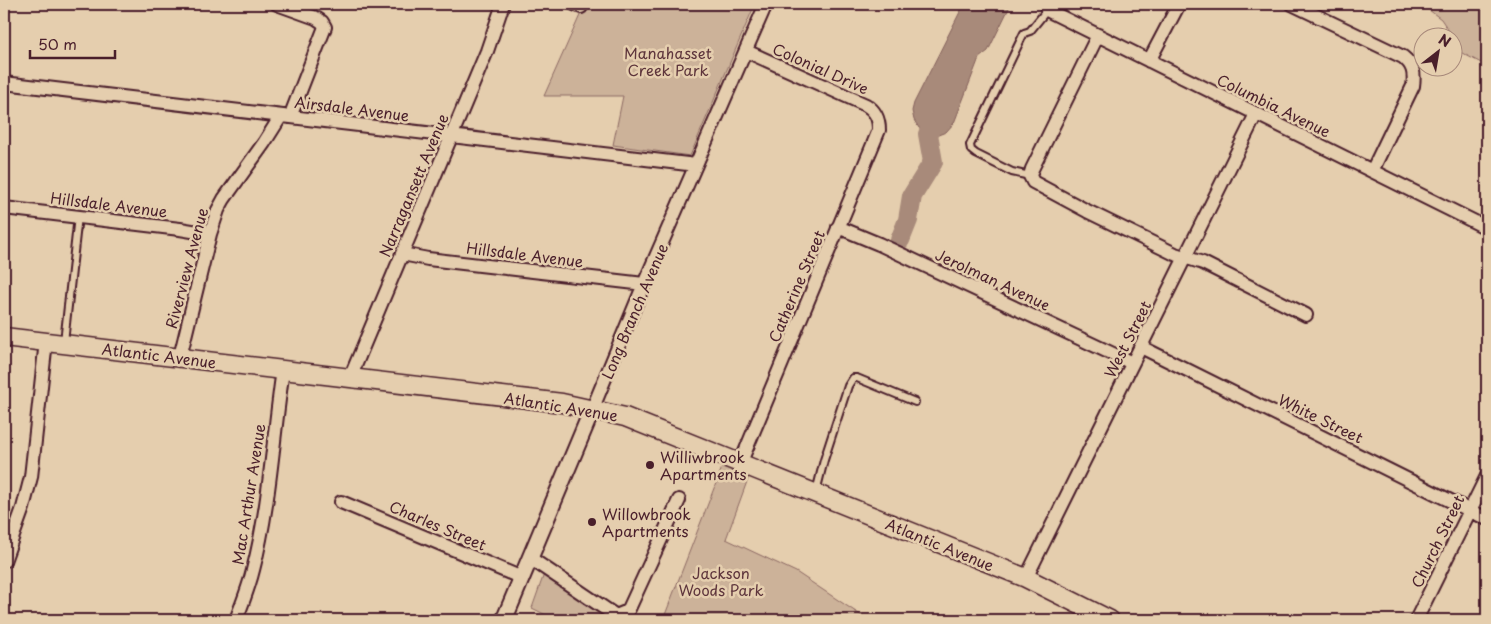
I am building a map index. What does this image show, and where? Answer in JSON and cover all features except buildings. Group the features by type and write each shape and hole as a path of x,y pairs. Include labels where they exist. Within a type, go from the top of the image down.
{"main road":[{"name":"Atlantic Avenue","path":"4,336 562,404 625,417 1026,578 1110,620"}],"street":[{"name":"Riverview Avenue","path":"180,357 210,234 218,210 264,143 286,117 325,27 316,18 277,4"},
{"name":"Narragansett Avenue","path":"350,378 487,51 503,4"},
{"name":"Long Branch Avenue","path":"504,620 644,284 766,4"},
{"path":"1150,61 1179,4"},
{"path":"1292,4 1403,57 1413,69 1414,82 1372,171"},
{"name":"Columbia Avenue","path":"1046,10 1487,228"},
{"path":"1098,35 1032,169 1030,176 1033,182 1175,254 1203,263 1306,316"},
{"name":"Colonial Drive","path":"746,51 866,105 874,111 878,120"},
{"name":"Airsdale Avenue","path":"4,83 696,166"},
{"name":"West Street","path":"1026,578 1256,114"},
{"name":"Catherine Street","path":"740,464 879,130 878,120"},
{"name":"Hillsdale Avenue","path":"4,208 210,234"},
{"name":"Jerolman Avenue","path":"838,227 879,244 1132,363"},
{"name":"Hillsdale Avenue","path":"402,254 428,259 644,284"},
{"path":"4,561 23,508 55,342"},
{"name":"White Street","path":"1141,347 1487,518"},
{"name":"Mac Arthur Avenue","path":"236,620 253,571 260,540 283,370"},
{"name":"Church Street","path":"1416,620 1487,476"},
{"path":"530,558 616,616 625,613 628,611 679,500"},
{"name":"Charles Street","path":"341,502 522,578"}],"lane":[{"path":"1030,176 1012,172 976,154 971,150 970,145 1024,34 1030,31 1046,10"},
{"path":"55,342 78,216"},
{"path":"816,493 824,460 848,386 853,378 915,402"}],"green space":[{"name":"Manahasset Creek Park","path":"585,4 755,4 690,156 613,145 623,96 544,96"},
{"path":"1421,4 1487,4 1487,66 1464,54 1464,28 1447,28 1441,19"},
{"name":"Jackson Woods Park","path":"723,465 749,476 726,539 796,572 868,620 663,620"},
{"path":"544,574 611,620 556,620 532,608"}],"shaded area":[{"path":"964,4 1011,4 988,51 979,58 954,123 946,132 938,135 928,134 919,128 914,120 912,111 914,103"}],"waterway":[{"path":"900,240 908,220 912,196 933,162 928,134 940,109"}],"place":[{"name":"Williwbrook Apartments","path":"650,465"},
{"name":"Willowbrook Apartments","path":"592,522"}]}
